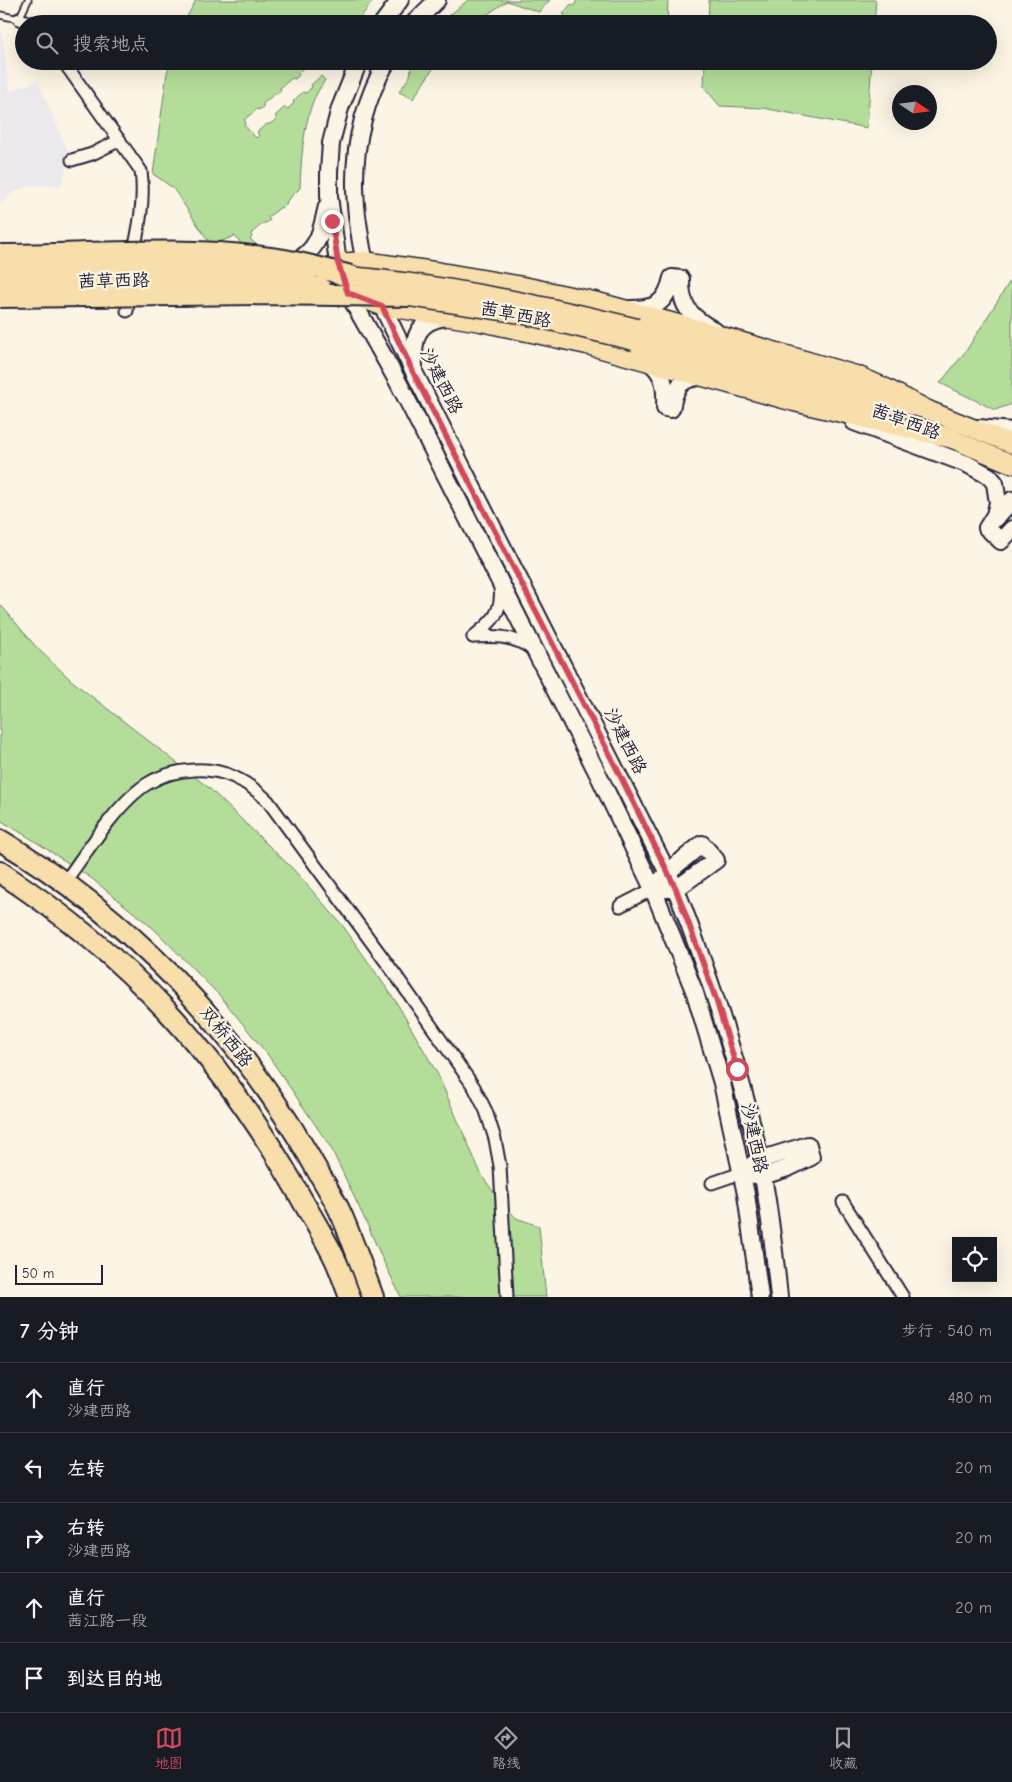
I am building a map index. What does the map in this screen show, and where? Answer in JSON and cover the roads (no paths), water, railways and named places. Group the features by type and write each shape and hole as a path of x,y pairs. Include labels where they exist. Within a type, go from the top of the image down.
{"highway":[{"path":"0,255 214,254 260,256 291,261 345,277"},
{"path":"0,297 250,294 410,296"},
{"name":"双桥西路","path":"0,840 64,883 128,934 195,1000 245,1059 282,1112 341,1214 373,1297"},
{"name":"双桥西路","path":"0,872 54,909 96,942 126,969 177,1021 225,1079 247,1109 292,1182 333,1256 350,1297"},
{"path":"311,1161 347,1209 360,1233 385,1297"},
{"path":"292,1182 321,1241 338,1297"}],"main road":[{"path":"389,15 400,0"},
{"path":"422,15 437,0"},
{"path":"345,277 329,196 329,172 331,143 340,108 355,70"},
{"name":"沙建西路","path":"383,70 373,91 356,147 354,196 364,260 382,306 414,374 676,889 724,1024 761,1168 779,1297"},
{"path":"293,263 305,257 317,243 329,196"},
{"path":"133,256 293,263 345,277 382,306 482,322 558,338 646,360 794,402 953,439"},
{"path":"130,282 293,289 345,277 364,260 488,279 628,309 859,376 928,410"},
{"path":"293,263 293,289"},
{"name":"茜草西路","path":"0,269 213,267 280,270 412,283 523,301 879,412 953,439 1012,464"},
{"name":"沙建西路","path":"345,277 598,774 653,889 694,993 722,1083 746,1194 760,1297"},
{"path":"628,309 650,308 656,305 667,293 672,278 681,279 682,297 688,312 722,336"},
{"path":"482,322 488,279"},
{"name":"茜草西路","path":"0,283 204,280 342,288 410,296 636,335 928,410 1012,444"},
{"path":"414,374 414,346 418,331 435,318 450,317"},
{"path":"646,360 652,364 663,378 666,392 665,408 671,409 675,393 684,381 696,377 704,377"},
{"path":"794,402 919,445 990,476 995,483 998,503 995,515 987,528"},
{"path":"970,427 1012,432"},
{"path":"987,528 1012,500"},
{"path":"987,528 1007,538 1012,529"},
{"path":"702,844 716,860 676,889 653,889 668,872 702,844"},
{"path":"741,1173 761,1168"}],"street":[{"path":"69,70 141,171 140,224 133,256 127,312"},
{"path":"72,160 92,154 120,140"},
{"path":"499,579 500,606 490,623 473,637 512,638 527,645 536,653"},
{"path":"64,883 118,810 131,796 147,784 163,776 181,771 218,771 236,777 254,788 268,801 397,977 474,1087 486,1111 495,1138 500,1166 507,1297"},
{"path":"620,906 653,889"},
{"path":"712,1183 741,1173"},
{"path":"843,1202 903,1297"}],"lane":[{"path":"21,15 28,0"},
{"path":"0,15 15,18"}]}
